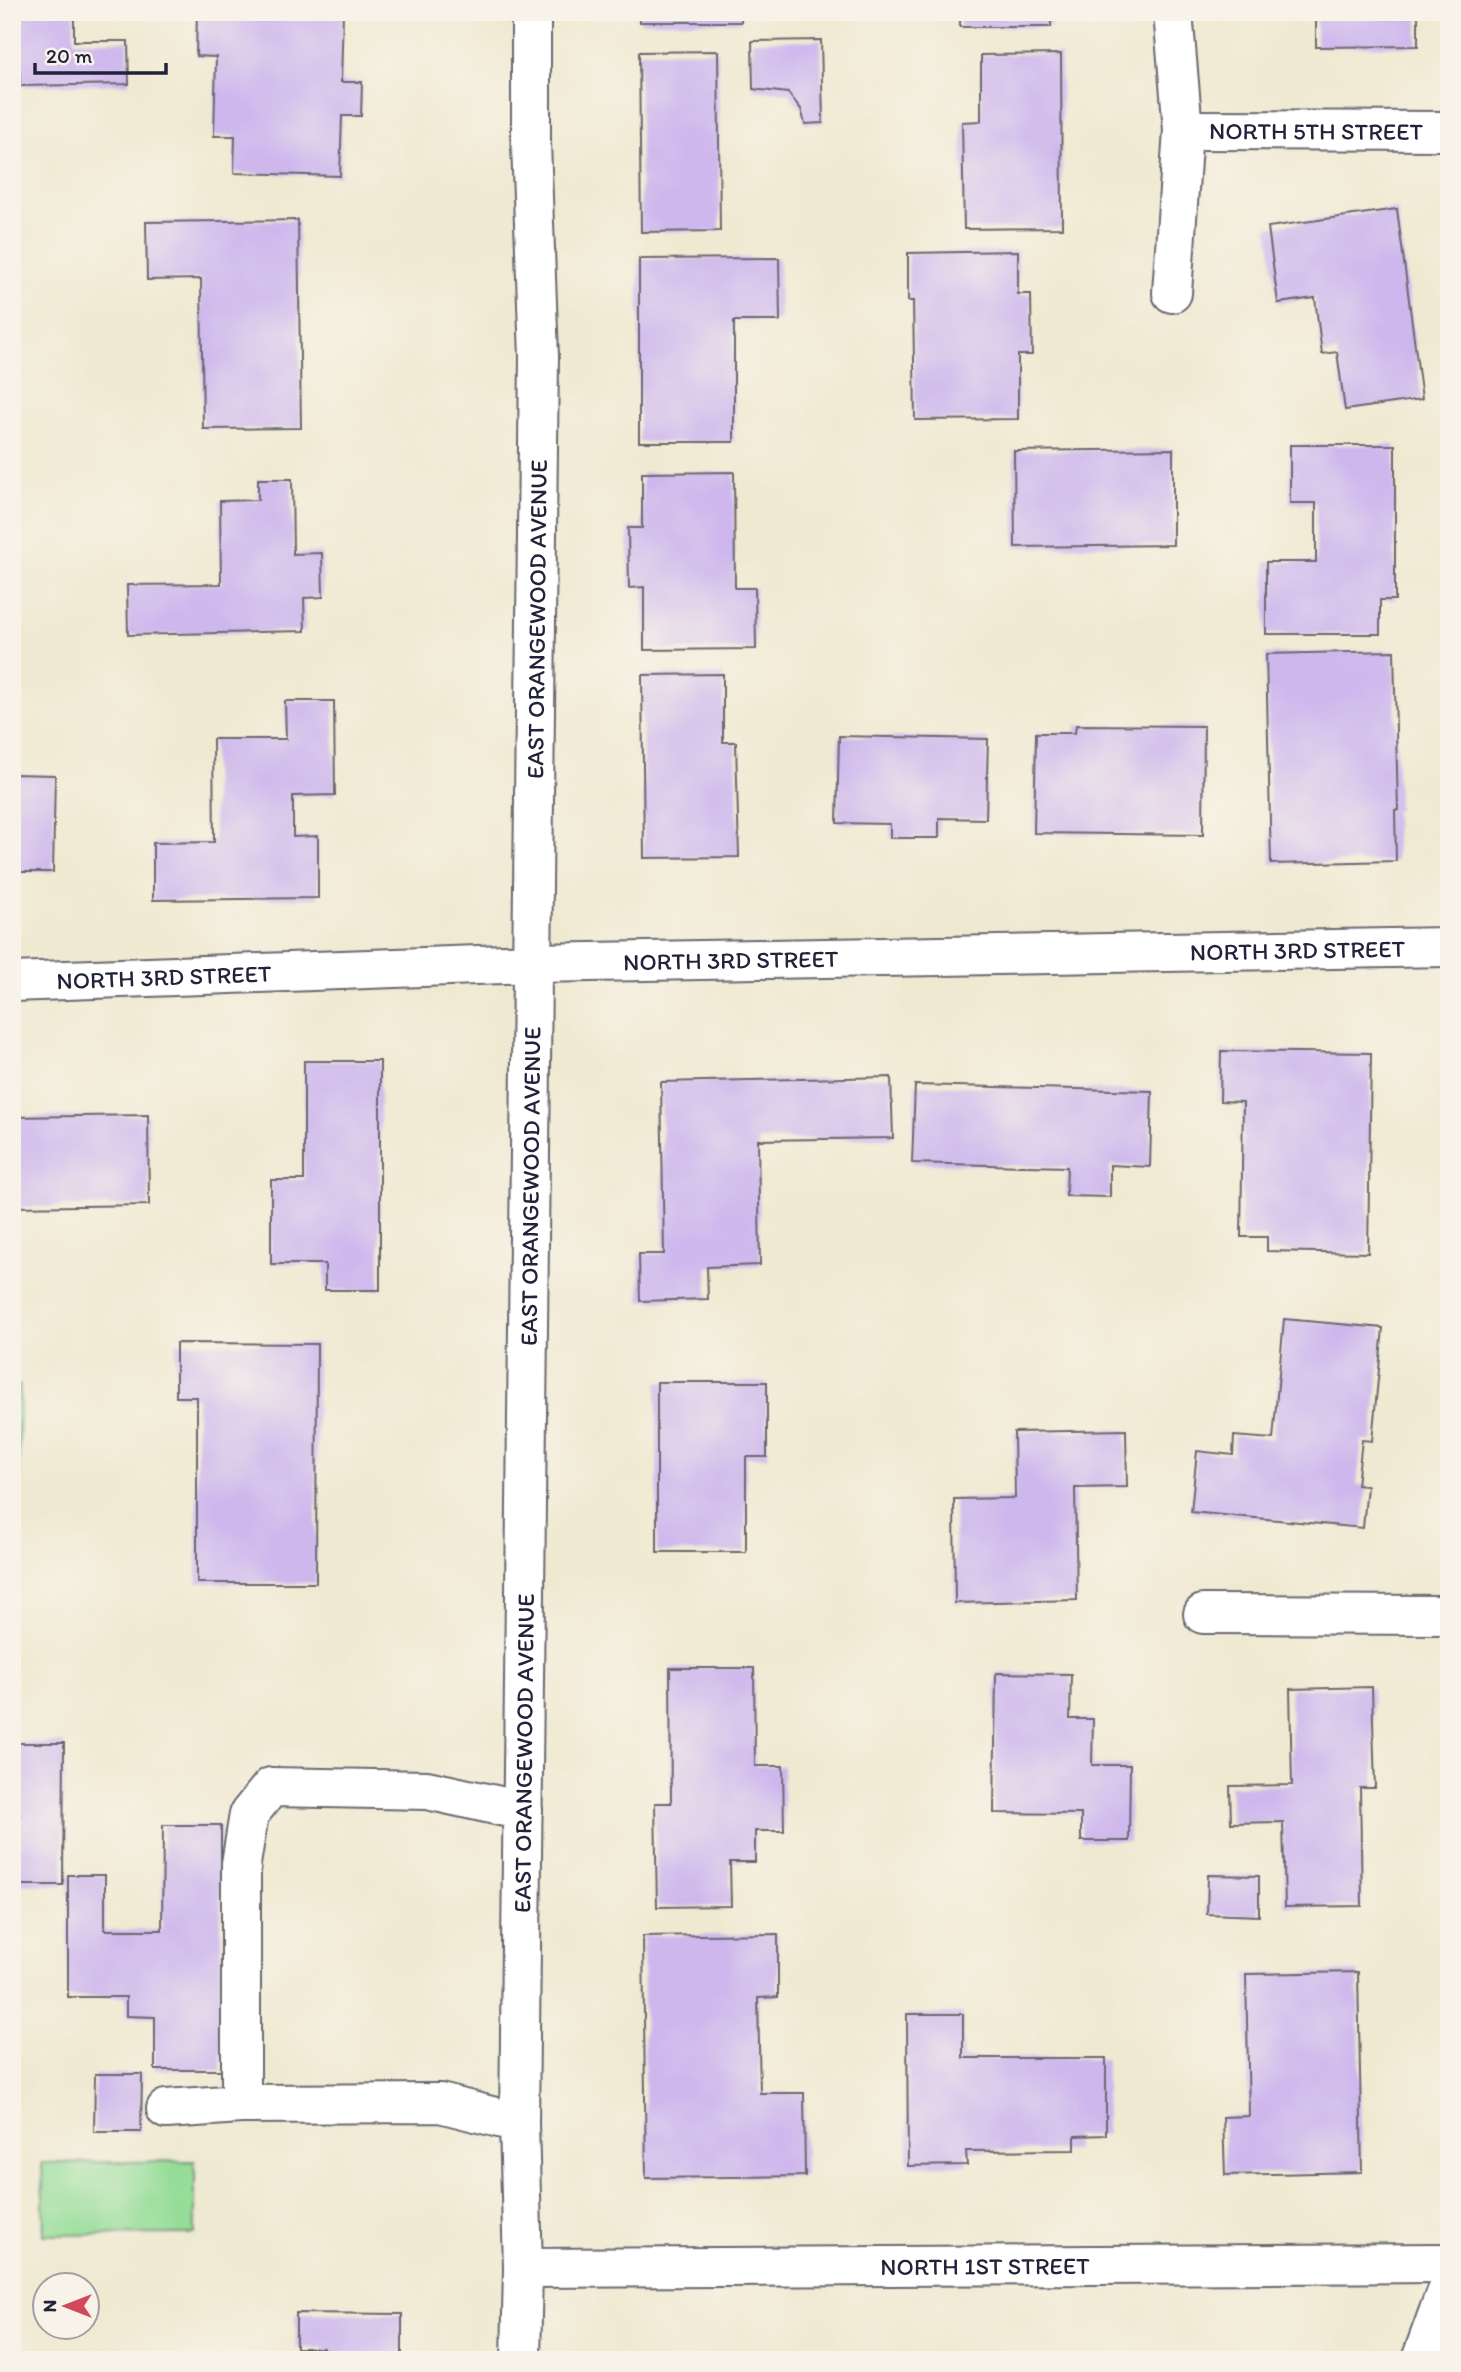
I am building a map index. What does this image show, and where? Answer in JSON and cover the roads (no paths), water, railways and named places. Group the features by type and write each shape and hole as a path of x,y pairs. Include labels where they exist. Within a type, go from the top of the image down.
{"street":[{"name":"EAST ORANGEWOOD AVENUE","path":"521,2360 523,2268 519,2123 539,357 531,143 531,12"},
{"path":"1172,293 1183,130 1173,12"},
{"name":"NORTH 5TH STREET","path":"1183,130 1449,131"},
{"name":"NORTH 3RD STREET","path":"12,982 534,963 1449,947"},
{"path":"1203,1614 1449,1615"},
{"path":"241,2104 241,1864 249,1814 271,1787 427,1790 523,1811"},
{"path":"166,2109 241,2104 440,2102 519,2123"},
{"name":"NORTH 1ST STREET","path":"523,2268 1449,2263"},
{"path":"1421,2360 1449,2283"}]}
